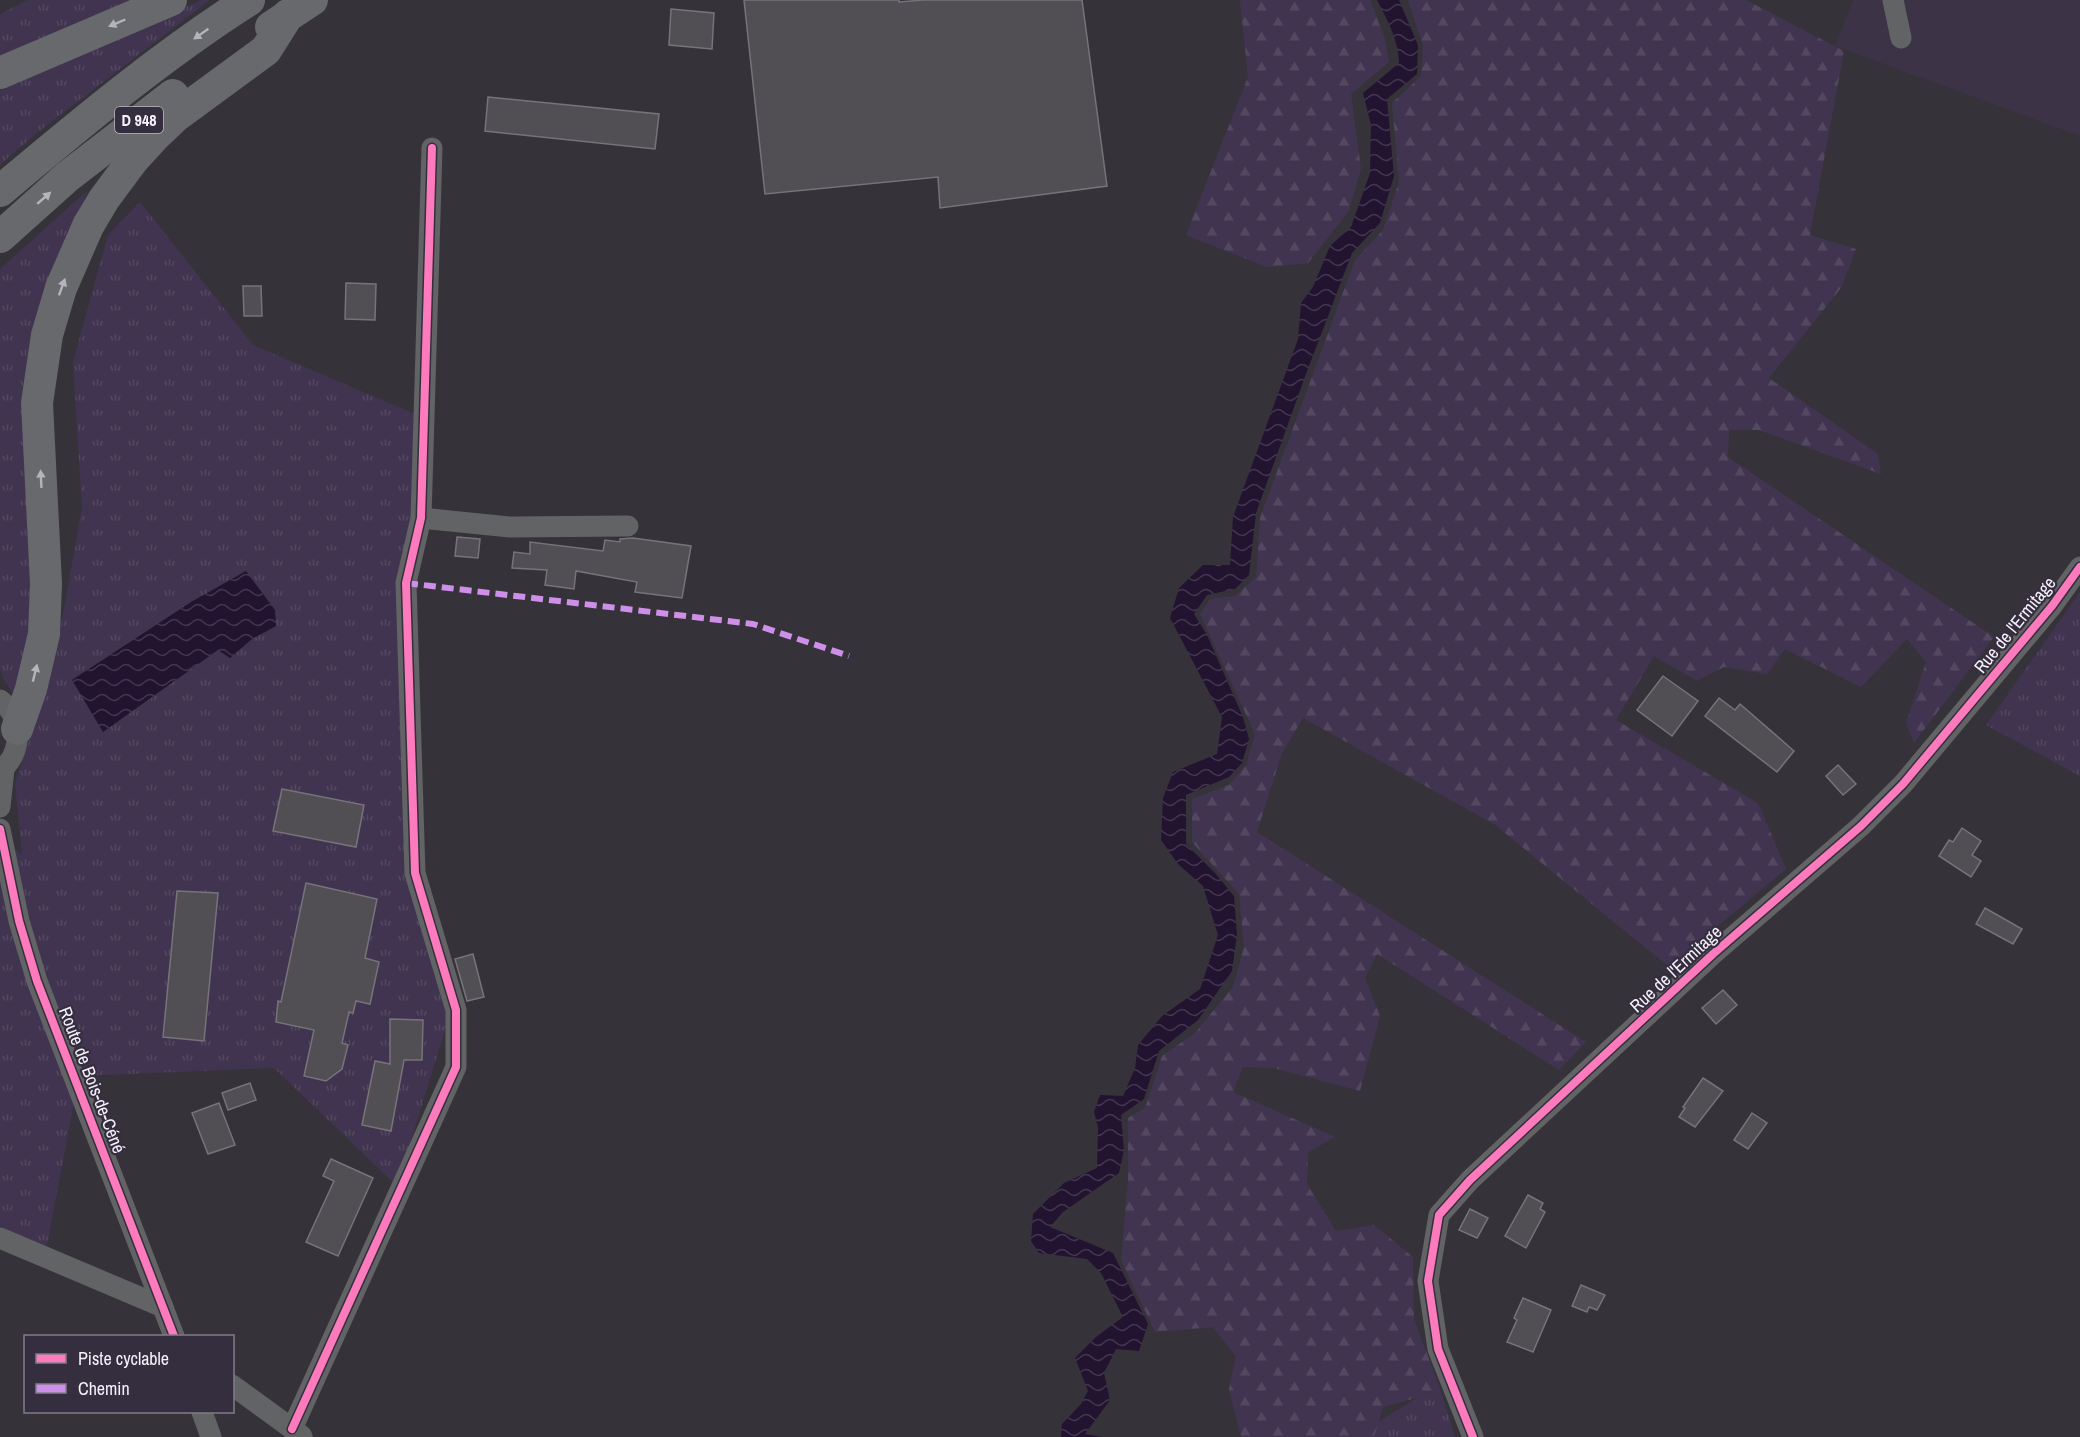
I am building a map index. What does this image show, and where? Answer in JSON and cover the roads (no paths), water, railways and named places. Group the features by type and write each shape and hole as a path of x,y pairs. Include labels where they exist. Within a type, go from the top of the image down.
{"highway":[{"path":"0,73 171,0"},
{"name":"D 948","path":"0,191 63,138 143,76 249,0"},
{"path":"17,729 31,689 44,634 46,584 37,403 46,335 61,288 88,226 104,199 133,160 176,116 266,50 300,8"},
{"name":"D 948","path":"0,237 67,177 126,130 188,84 300,8"}],"street":[{"path":"1893,0 1901,38"},
{"path":"234,1386 298,1433 456,1067 456,1010 415,873 406,583 420,518 432,148"},
{"path":"420,518 510,527 628,526"},
{"name":"Rue de l'Ermitage","path":"1473,1437 1438,1349 1428,1281 1440,1215 1470,1180 1713,954 1861,826 1903,784 2052,606 2080,567"},
{"path":"0,700 13,715 17,729 17,743 12,757 2,770 0,807"},
{"name":"Route de Bois-de-Céné","path":"0,829 19,921 37,981 174,1335"},
{"path":"0,1238 163,1307"},
{"path":"202,1413 211,1437"}],"water":[{"path":"1377,0 1399,0 1418,45 1417,74 1387,99 1394,176 1380,223 1352,253 1306,374 1256,513 1249,575 1235,589 1207,595 1194,614 1207,635 1243,717 1249,739 1242,763 1229,777 1186,795 1186,844 1234,896 1237,935 1232,971 1198,1020 1159,1051 1144,1099 1121,1115 1124,1150 1119,1173 1063,1212 1050,1227 1113,1253 1148,1324 1139,1351 1116,1349 1104,1373 1110,1400 1085,1434 1103,1437 1061,1437 1062,1424 1081,1404 1088,1391 1075,1358 1096,1337 1123,1317 1101,1273 1087,1259 1039,1253 1031,1241 1033,1214 1064,1183 1097,1168 1098,1127 1094,1112 1100,1095 1123,1096 1135,1068 1138,1045 1162,1016 1200,989 1218,935 1203,886 1178,864 1161,840 1163,798 1173,772 1217,754 1222,717 1170,618 1179,588 1203,565 1230,565 1233,517 1298,339 1301,303 1313,287 1330,246 1351,227 1370,173 1371,125 1363,93 1399,63 1389,23"},
{"path":"246,571 275,610 276,626 252,639 230,658 218,650 103,732 72,680 191,602"}]}
